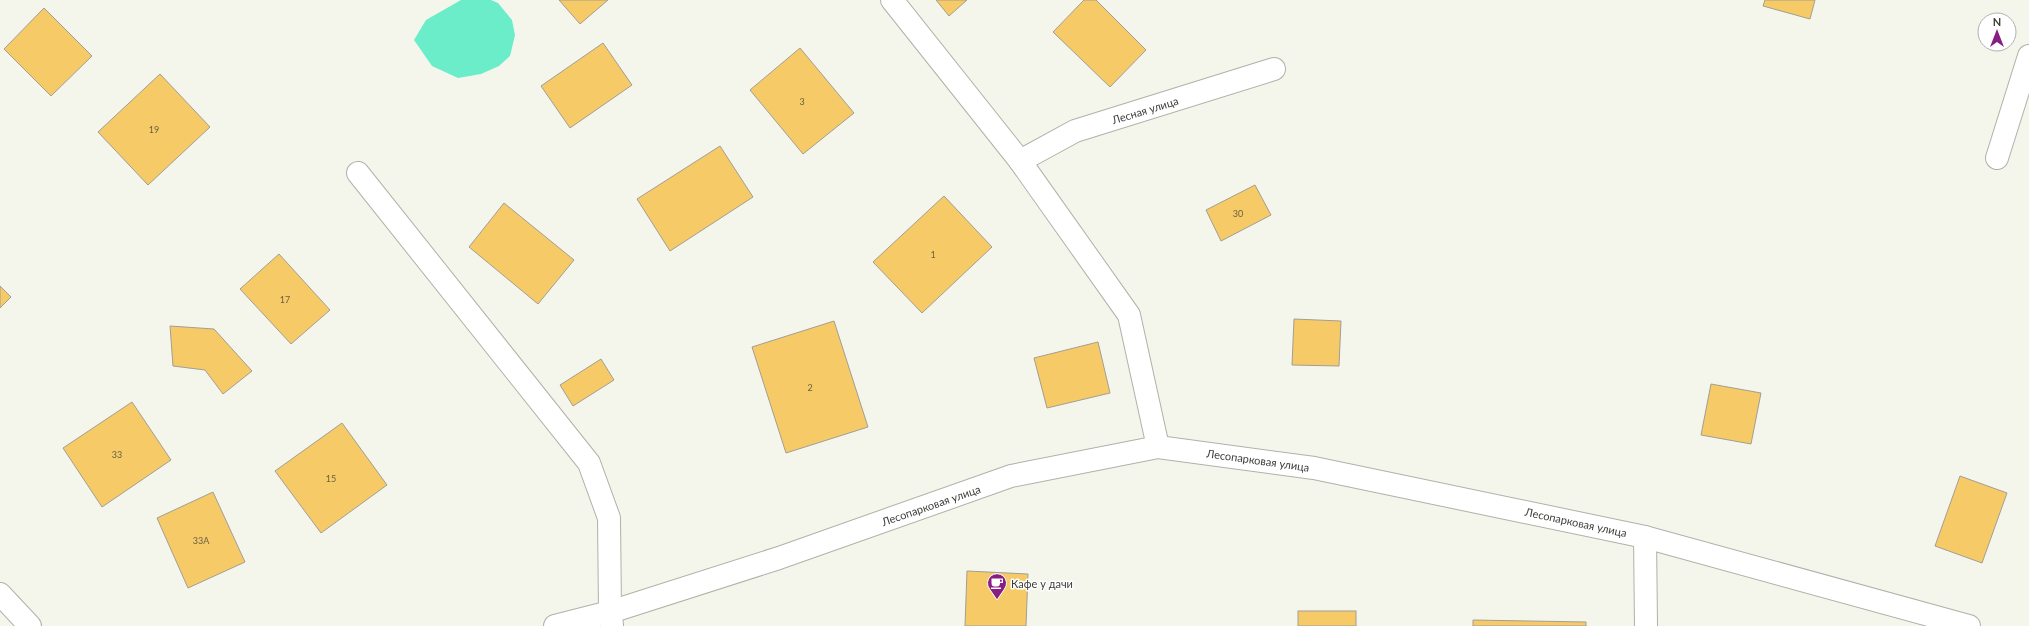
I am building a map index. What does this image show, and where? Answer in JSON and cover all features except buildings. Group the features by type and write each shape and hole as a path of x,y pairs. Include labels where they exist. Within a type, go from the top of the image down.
{"street":[{"path":"892,0 1020,161 1129,316 1158,447"},
{"path":"1997,158 2029,56"},
{"name":"Лесная улица","path":"1020,161 1075,131 1274,69"},
{"path":"358,174 590,463 609,518 611,619"},
{"name":"Лесопарковая улица","path":"555,626 611,619 1011,476 1158,447 1314,468 1645,537 1969,626"},
{"path":"1645,537 1646,626"},
{"path":"0,594 30,626"}],"shaded area":[{"path":"461,0 491,0 498,3 512,20 515,35 510,56 499,66 481,74 458,78 432,66 414,40 426,20"}],"place":[{"name":"Кафе у дачи","path":"997,600"}]}
